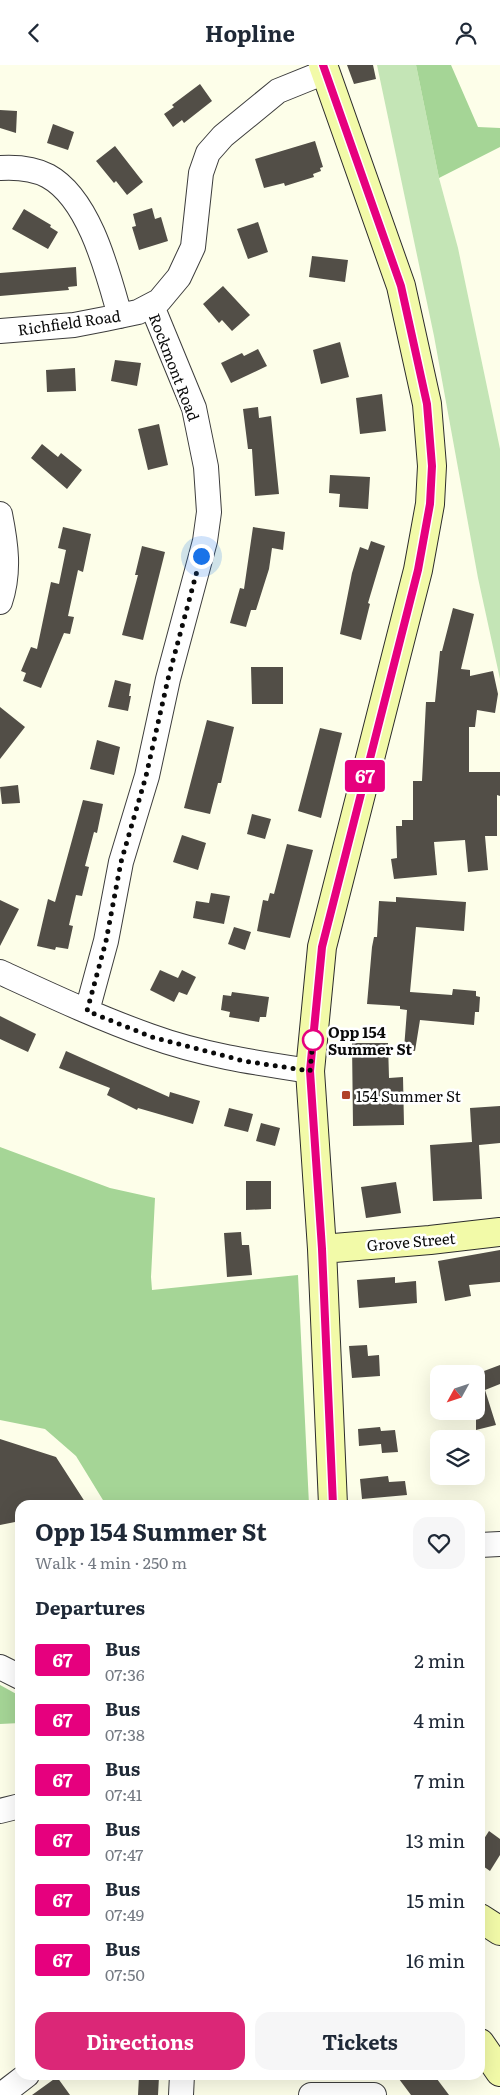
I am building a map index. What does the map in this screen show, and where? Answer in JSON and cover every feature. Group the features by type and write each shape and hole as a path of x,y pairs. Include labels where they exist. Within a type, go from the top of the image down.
{"main road":[{"path":"324,69 401,286 427,404 432,466 430,504 418,570 322,947 310,1071 322,1249 333,1500"},
{"name":"Grove Street","path":"322,1249 500,1231"},
{"path":"485,2050 500,2072"}],"street":[{"name":"Richfield Road","path":"0,331 74,325 120,316 152,306 167,293 189,257 195,237 201,173 212,148 222,136 278,91 324,69"},
{"path":"0,168 29,169 50,177 66,190 86,221 104,261 120,316"},
{"name":"Rockmont Road","path":"87,1011 106,941 121,862 146,776 168,679 206,541 208,512 206,467 194,408 152,306"},
{"path":"0,514 7,547 6,570 0,603"},
{"path":"0,972 87,1011 152,1037 244,1061 310,1071"},
{"path":"485,1544 500,1543"},
{"path":"0,1667 15,1674"},
{"path":"0,1811 15,1807"},
{"path":"1,2095 20,2080"},
{"path":"181,2095 182,2080"},
{"path":"312,2095 374,2095"}],"green space":[{"path":"377,65 416,65 439,178 458,248 500,449 500,679 478,578 434,336"},
{"path":"416,65 451,65 478,127 500,128 500,147 439,178"},
{"path":"0,1147 110,1188 155,1198 152,1290 298,1275 309,1500 103,1500 76,1456 45,1429 0,1420"},
{"path":"0,1685 15,1693 15,1723 0,1724"}],"building":[{"path":"347,65 373,65 376,79 354,84"},
{"path":"200,84 212,101 184,123 182,120 173,127 164,114 174,107 172,105"},
{"path":"0,110 17,111 16,133 0,128"},
{"path":"53,124 74,132 68,150 47,143"},
{"path":"315,141 323,167 320,168 321,171 313,174 314,177 285,186 284,183 264,188 255,159"},
{"path":"115,146 143,182 127,195 116,181 114,183 96,161"},
{"path":"152,208 155,219 161,217 168,241 139,250 132,227 136,226 133,214"},
{"path":"24,209 51,225 50,227 58,232 48,249 12,229"},
{"path":"258,222 268,252 248,259 237,229"},
{"path":"312,256 348,260 345,282 309,277"},
{"path":"76,267 77,286 68,287 69,290 0,296 0,273"},
{"path":"223,286 250,315 232,331 222,320 219,323 203,304"},
{"path":"340,342 349,377 321,384 313,350"},
{"path":"258,349 267,366 231,383 221,363 242,353 244,356"},
{"path":"115,360 141,363 137,386 111,381"},
{"path":"75,368 76,391 47,392 46,370"},
{"path":"382,394 386,431 360,434 356,398"},
{"path":"258,407 259,418 271,416 279,494 255,496 252,449 248,449 243,409"},
{"path":"159,424 168,465 148,470 138,429"},
{"path":"42,444 58,457 61,453 82,470 67,489 31,458"},
{"path":"330,475 370,477 368,509 339,507 340,494 329,493"},
{"path":"63,527 91,534 83,572 78,570 68,616 74,617 70,634 64,633 41,688 23,681 26,673 21,671 31,647 37,649 51,582 59,584 66,550 58,548"},
{"path":"253,527 285,532 283,550 272,548 269,569 256,610 251,610 246,627 230,623 240,588 244,589"},
{"path":"371,541 385,546 368,603 370,604 361,640 340,634 352,573 360,547 368,550"},
{"path":"142,546 165,552 143,640 122,635 138,575 135,575"},
{"path":"453,608 474,614 461,669 470,670 470,676 493,671 498,694 495,713 477,710 475,727 469,727 469,772 500,772 500,796 497,795 497,836 485,836 488,870 468,872 465,840 434,842 437,875 394,879 391,859 397,858 396,826 402,826 402,820 413,820 413,781 422,781 426,702 435,702 440,651 442,651"},
{"path":"251,667 283,667 283,704 252,704"},
{"path":"115,680 131,684 128,711 108,707"},
{"path":"0,707 25,727 0,759"},
{"path":"207,720 234,727 221,783 218,783 210,814 184,808"},
{"path":"320,728 342,733 321,818 298,811"},
{"path":"97,740 120,747 114,775 90,769"},
{"path":"18,785 20,803 2,804 0,787"},
{"path":"83,800 103,804 97,833 94,832 85,866 89,867 82,896 76,895 69,925 73,926 68,949 56,947 55,950 37,946 48,899 55,902"},
{"path":"252,814 271,819 265,839 247,834"},
{"path":"182,835 206,843 198,870 173,862"},
{"path":"287,844 313,850 290,938 257,931 263,900 268,901 270,893 274,894"},
{"path":"211,893 230,896 224,924 193,918 196,901 209,903"},
{"path":"396,897 466,902 464,931 416,927 410,992 452,995 453,989 476,991 476,996 480,997 479,1012 475,1012 474,1025 420,1020 415,1051 404,1049 407,1010 400,1009 400,1006 367,1004 372,947 374,937 377,937 379,901 396,902"},
{"path":"0,900 19,909 0,946"},
{"path":"234,927 251,932 245,950 228,944"},
{"path":"160,970 178,978 182,970 196,977 187,995 179,992 174,1002 150,990"},
{"path":"232,992 269,997 266,1017 260,1017 259,1022 229,1017 230,1012 221,1010 223,995 231,996"},
{"path":"0,1016 36,1034 28,1052 0,1039"},
{"path":"352,1043 388,1043 389,1078 403,1077 404,1125 353,1126"},
{"path":"66,1051 169,1097 170,1092 200,1101 193,1124 138,1108 137,1110 107,1095 110,1088 59,1068"},
{"path":"500,1106 500,1143 479,1145 482,1199 433,1201 430,1145 472,1142 470,1108"},
{"path":"229,1108 253,1114 248,1132 224,1126"},
{"path":"261,1123 280,1128 275,1146 256,1141"},
{"path":"246,1181 271,1181 271,1209 246,1210"},
{"path":"396,1182 401,1213 366,1218 361,1187"},
{"path":"241,1232 242,1245 249,1245 252,1275 227,1277 224,1233"},
{"path":"500,1250 500,1282 469,1285 471,1296 445,1301 438,1261"},
{"path":"395,1277 395,1283 416,1281 417,1303 359,1308 357,1280"},
{"path":"367,1345 368,1356 379,1355 380,1376 352,1378 349,1346"},
{"path":"500,1365 500,1384 485,1390 485,1371"},
{"path":"485,1390 496,1425 476,1430 476,1420 485,1420"},
{"path":"380,1427 381,1431 395,1430 398,1452 382,1453 381,1444 359,1446 358,1429"},
{"path":"0,1439 56,1457 84,1500 15,1500 15,1522 0,1525"},
{"path":"388,1476 389,1482 405,1481 407,1495 362,1499 360,1479"},
{"path":"489,1831 500,1839 500,1855 490,1871 485,1868 485,1837"},
{"path":"53,2080 59,2080 70,2095 32,2095"},
{"path":"139,2080 159,2080 158,2095 138,2095"},
{"path":"400,2080 438,2080 449,2095 411,2095"}],"bus line":[{"name":"67","path":"323,65 377,213 401,286 427,404 432,466 430,504 418,570 322,947 310,1071 322,1249 333,1500"}],"place":[{"name":"Opp 154 Summer St","path":"313,1040"},
{"name":"154 Summer St","path":"346,1095"}],"route":[{"path":"201,556 168,679 146,776 121,862 106,941 87,1011 152,1037 244,1061 310,1071 313,1040"}]}
